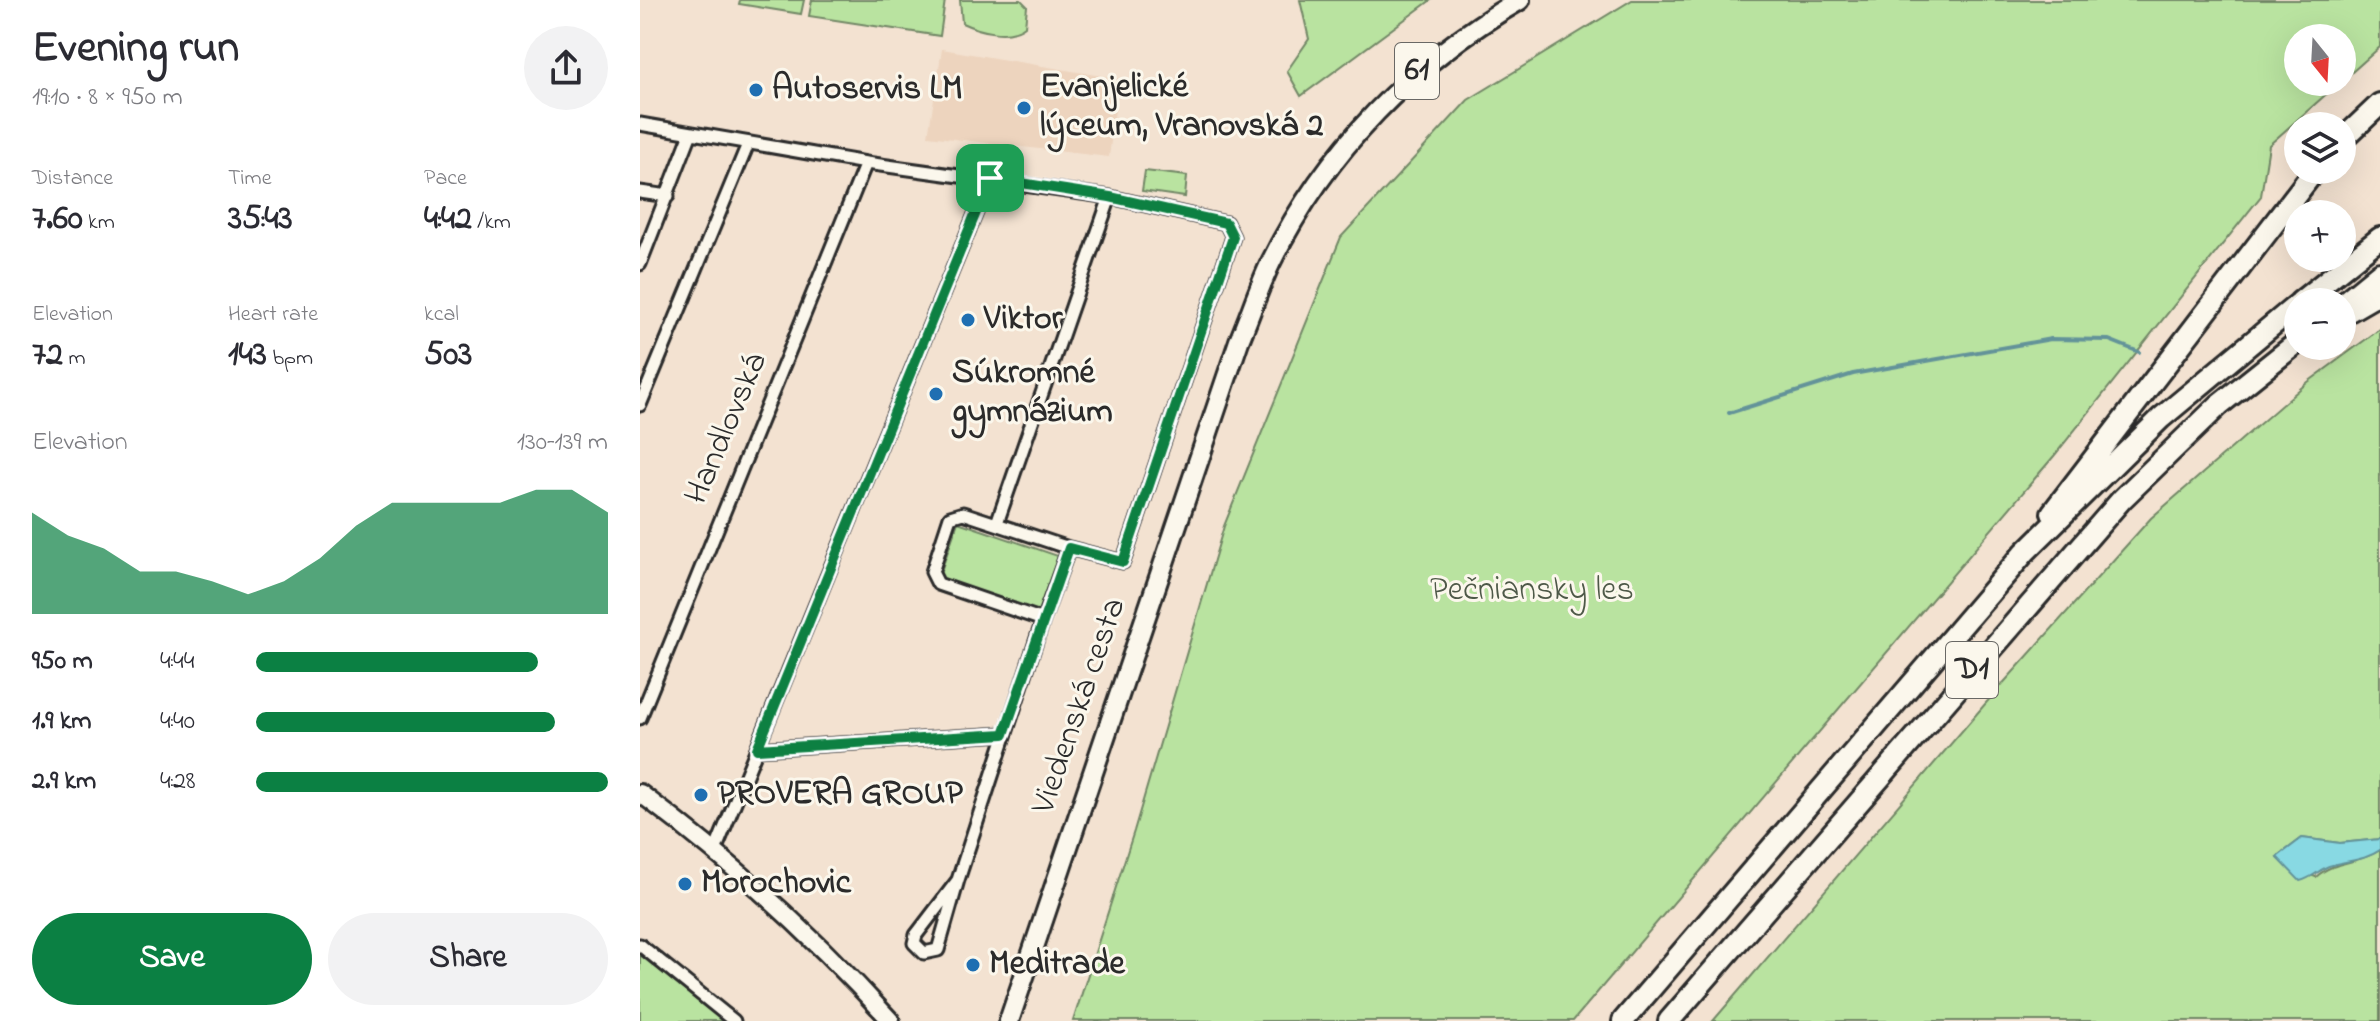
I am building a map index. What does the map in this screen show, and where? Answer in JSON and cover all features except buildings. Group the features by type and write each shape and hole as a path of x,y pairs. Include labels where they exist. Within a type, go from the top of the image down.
{"highway":[{"path":"2356,127 2380,104"},
{"path":"2025,552 2073,482 2304,184"},
{"path":"2318,288 2380,238"},
{"path":"2356,293 2380,273"},
{"path":"2356,307 2380,293"},
{"path":"2025,552 2161,418 2284,316"},
{"name":"D1","path":"1669,1021 2122,499 2219,405 2284,353"},
{"name":"D1","path":"1623,1021 2025,552"}],"main road":[{"name":"Viedenská cesta","path":"1009,1021 1239,341 1271,262 1332,163 1375,111 1426,63 1520,0"}],"street":[{"path":"640,124 866,163 1110,197 1226,223 1233,237 1123,562 1069,548 963,513 950,517 932,572 938,584 1043,620"},
{"path":"640,264 691,133"},
{"path":"640,405 748,144"},
{"name":"Handlovská","path":"640,718 866,163"},
{"path":"715,851 990,178"},
{"path":"640,192 668,196"},
{"path":"997,523 1110,197"},
{"path":"958,880 916,935 914,943 924,953 938,950 1004,734 1069,548"},
{"path":"757,749 1004,734"},
{"path":"645,798 715,851 812,937 891,1021"},
{"path":"640,945 734,1021"},
{"path":"864,991 881,1021"}],"shaded area":[{"name":"Evanjelické lýceum, Vranovská 2","path":"942,49 1119,79 1109,157 928,136"}],"green space":[{"path":"740,0 804,0 801,14 739,4"},
{"path":"812,0 945,0 940,36 809,16"},
{"path":"960,0 1021,0 1027,6 1025,26 1003,33 969,26 962,23"},
{"path":"1300,0 1431,0 1301,96 1287,71 1309,39"},
{"name":"Pečniansky les","path":"1632,0 2380,0 2380,47 2356,68 2356,24 2284,24 2284,96 2324,96 2306,112 2284,112 2284,132 2269,145 2261,196 2054,456 1573,1021 1073,1021 1134,831 1224,526 1341,237 1468,100"},
{"path":"1145,171 1187,176 1185,197 1142,191"},
{"path":"2380,329 2380,839 2340,843 2302,838 2277,857 2289,867 2316,877 2331,868 2380,850 2380,1021 1713,1021 1998,689 2151,518 2308,382 2338,360 2356,360 2356,347"},
{"path":"958,522 1058,556 1038,612 939,577"},
{"path":"640,955 721,1019 721,1021 640,1021"}],"water":[{"path":"2302,838 2340,843 2380,839 2380,850 2329,866 2300,881 2277,857"}],"waterway":[{"path":"1729,413 1853,374 2051,339 2109,340 2139,352"}],"place":[{"name":"Autoservis LM","path":"756,90"},
{"name":"Evanjelické lýceum, Vranovská 2","path":"1024,108"},
{"name":"Viktor","path":"968,320"},
{"name":"Súkromné gymnázium","path":"936,394"},
{"name":"PROVERA GROUP","path":"701,795"},
{"name":"Morochovic","path":"685,884"},
{"name":"Meditrade","path":"973,965"}],"route":[{"path":"990,178 1110,197 1226,223 1233,237 1123,562 1069,548 1004,734 757,749 869,474 990,178"}]}
